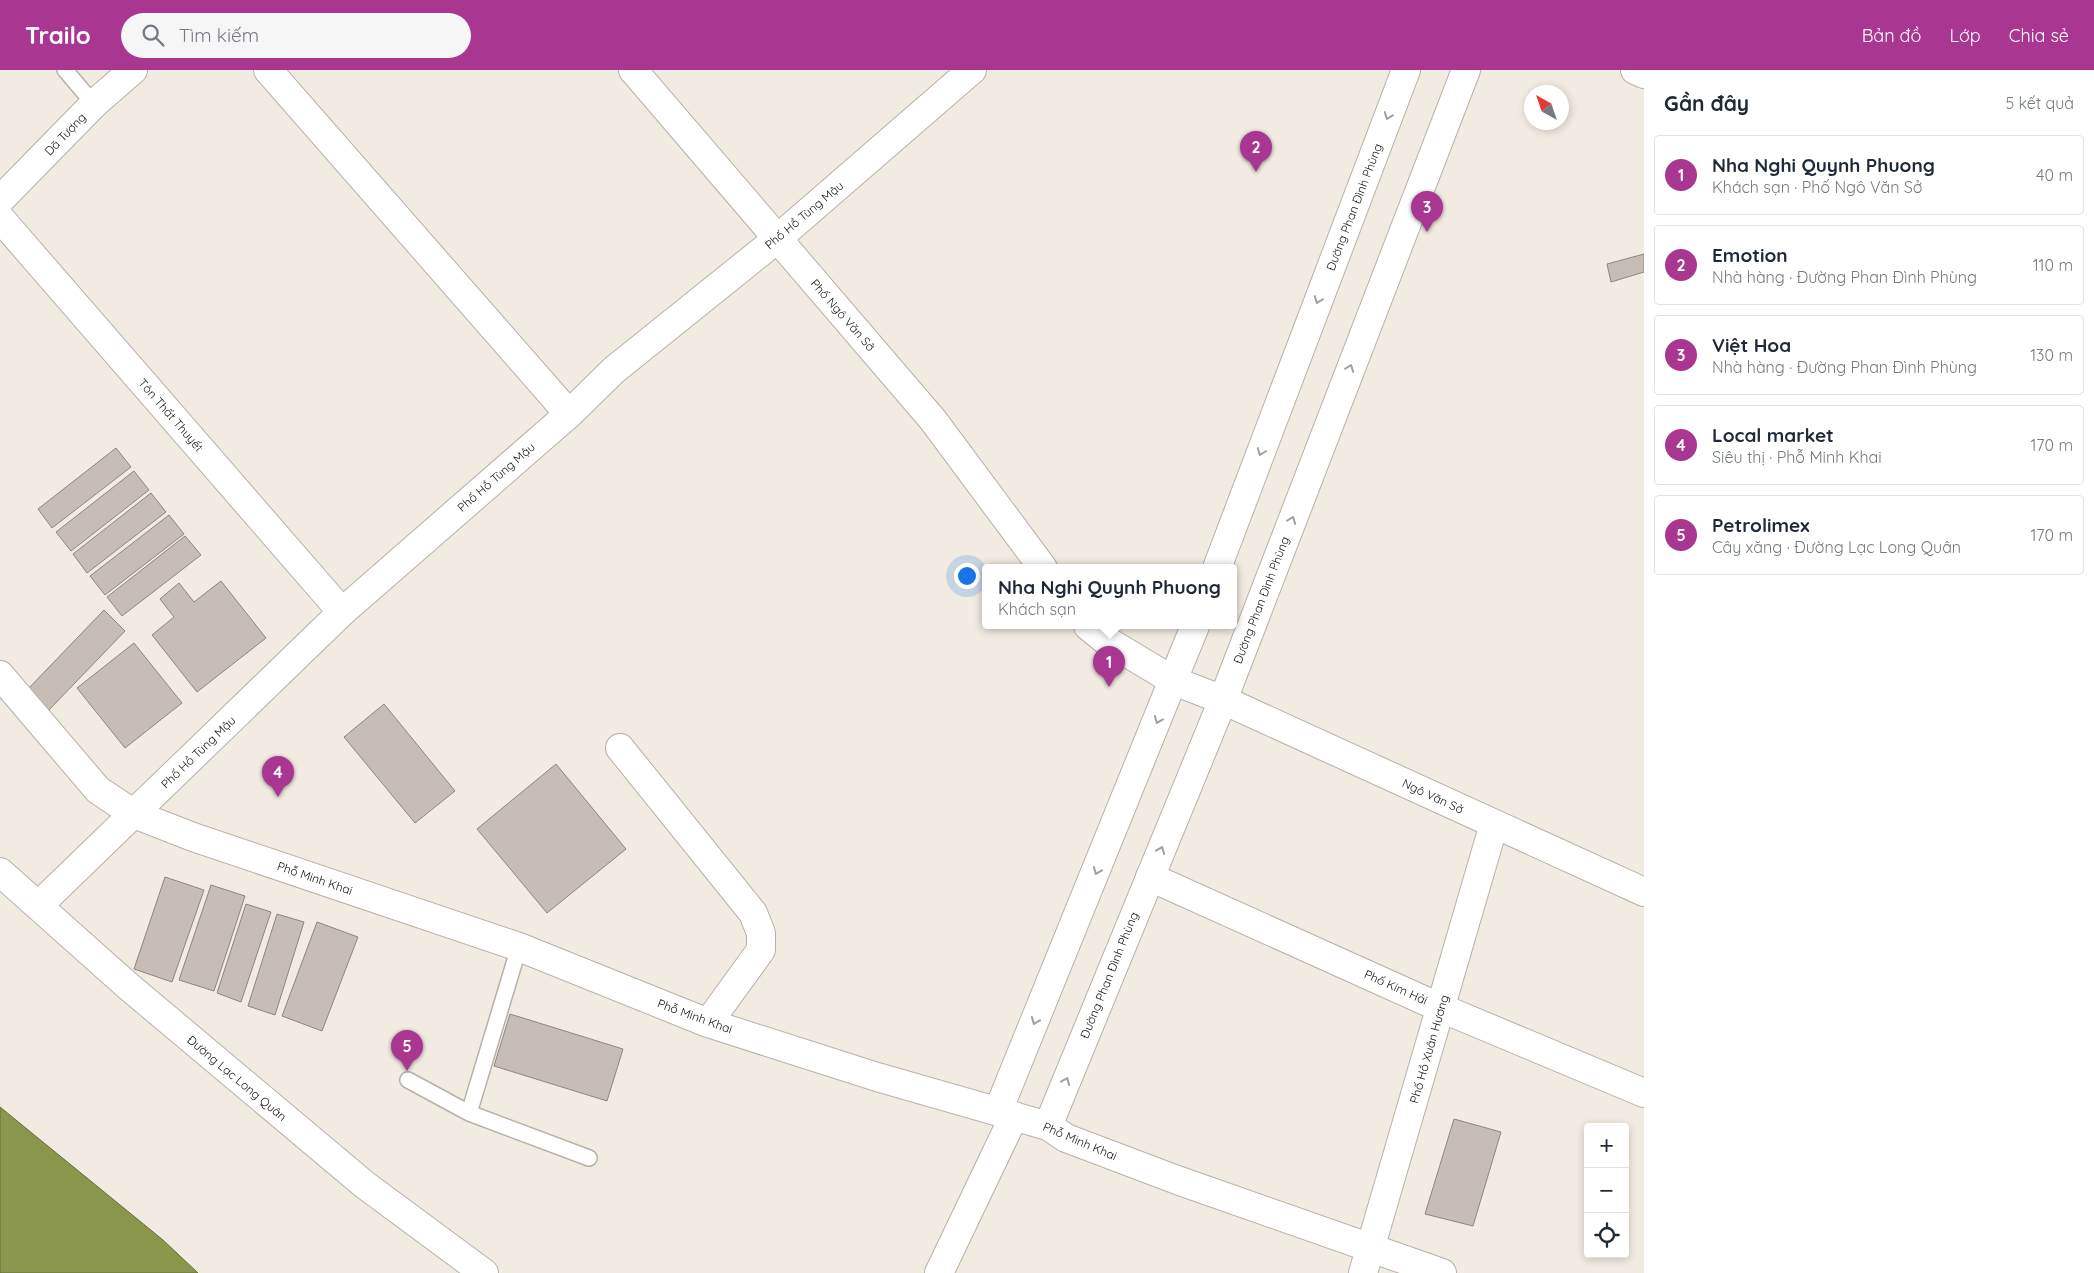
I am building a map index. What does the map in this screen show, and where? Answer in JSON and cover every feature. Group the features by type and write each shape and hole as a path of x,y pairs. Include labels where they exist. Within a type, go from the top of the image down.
{"street":[{"name":"Dã Tượng","path":"0,200 94,104 133,70"},
{"path":"268,70 569,414"},
{"name":"Phố Ngô Văn Sở","path":"633,70 934,420 1039,564"},
{"name":"Phố Hồ Tùng Mậu","path":"38,906 342,612 569,414 614,370 777,238 972,70"},
{"name":"Đường Phan Đình Phùng","path":"1219,564 1406,70"},
{"name":"Đường Phan Đình Phùng","path":"1048,1126 1223,700 1466,70"},
{"path":"1635,70 1644,74"},
{"name":"Tôn Thất Thuyết","path":"0,218 342,612"},
{"path":"1092,629 1104,639 1174,681"},
{"path":"939,1273 1006,1114 1194,629"},
{"name":"Phỗ Minh Khai","path":"0,675 98,790 134,814 193,837 519,947 708,1023 877,1077 1048,1126 1066,1138 1176,1180 1366,1261 1442,1273"},
{"name":"Ngô Văn Sở","path":"1174,681 1223,700 1644,892"},
{"path":"620,748 753,913 761,933 761,950 708,1023"},
{"name":"Phố Hồ Xuân Hương","path":"1366,1261 1494,824"},
{"name":"Đường Lạc Long Quân","path":"0,872 128,986 365,1185 484,1273"},
{"name":"Phố Kim Hải","path":"1150,877 1441,1008 1644,1093"}],"lane":[{"path":"65,70 94,104"},
{"path":"470,1113 519,947"},
{"path":"408,1080 470,1113 589,1158"}],"shaded area":[{"path":"0,1107 163,1240 198,1273 0,1273"}],"building":[{"path":"1644,254 1644,272 1611,282 1607,264"},
{"path":"116,448 131,467 52,528 38,509"},
{"path":"134,471 149,490 71,551 56,532"},
{"path":"151,493 166,512 87,573 73,554"},
{"path":"169,515 184,534 105,595 90,576"},
{"path":"185,536 201,555 122,616 107,597"},
{"path":"221,581 266,638 197,692 152,635 174,617 160,599 179,583 194,602"},
{"path":"104,610 125,631 49,710 27,690"},
{"path":"134,643 182,703 125,748 77,688"},
{"path":"384,704 455,791 415,823 344,737"},
{"path":"556,764 626,849 547,913 477,829"},
{"path":"165,877 204,890 172,982 134,969"},
{"path":"211,885 245,896 214,991 179,980"},
{"path":"246,904 271,912 241,1002 217,993"},
{"path":"277,914 304,922 275,1015 248,1006"},
{"path":"317,922 358,937 322,1031 282,1016"},
{"path":"510,1014 623,1049 607,1101 494,1066"},
{"path":"1454,1119 1501,1132 1473,1226 1425,1214"}],"place":[{"name":"Emotion","path":"1256,172"},
{"name":"Việt Hoa","path":"1427,232"},
{"name":"Nha Nghi Quynh Phuong","path":"1109,687"},
{"name":"Local market","path":"278,797"},
{"name":"Petrolimex","path":"407,1071"}]}
